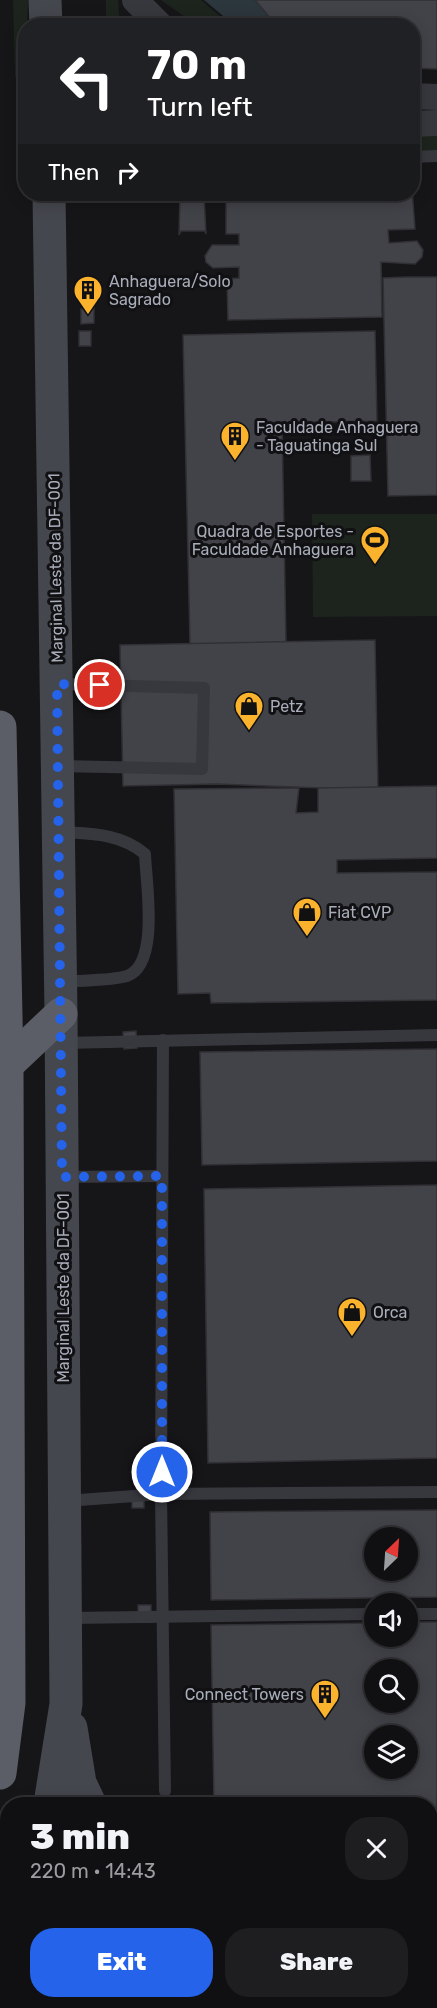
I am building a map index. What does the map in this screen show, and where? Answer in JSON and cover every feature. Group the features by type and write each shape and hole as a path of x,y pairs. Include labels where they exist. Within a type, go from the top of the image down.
{"highway":[{"path":"0,727 7,1065 9,1703 0,1773"},
{"path":"7,1065 61,1013"}],"main road":[{"path":"45,0 46,18"},
{"name":"Marginal Leste da DF-001","path":"49,201 59,832 66,1704 51,1797"},
{"path":"66,1704 80,1783 87,1797"}],"street":[{"path":"135,0 153,18"},
{"path":"420,96 437,97"},
{"path":"420,124 437,123"}],"lane":[{"path":"420,157 437,156"},
{"path":"57,684 204,688 202,769 58,766"},
{"path":"59,832 113,836 132,844 145,854 149,944 141,964 128,976 61,1013"},
{"path":"61,1013 162,1040 437,1035"},
{"path":"162,1040 161,1494 165,1791"},
{"path":"62,1177 162,1176"},
{"path":"64,1501 161,1494 437,1492"},
{"path":"65,1618 364,1614"},
{"path":"418,1614 437,1614"}],"shaded area":[{"path":"13,0 28,0 27,18 18,18 18,77 15,77"},
{"path":"106,0 118,0 119,18 106,18"},
{"path":"161,0 201,0 222,18 187,18"},
{"path":"204,0 255,0 271,18 226,18"},
{"path":"420,136 437,136 437,153 420,153"},
{"name":"Quadra de Esportes - Faculdade Anhaguera","path":"312,514 437,514 437,616 313,617"}],"building":[{"path":"255,0 437,0 437,69 420,68 420,18 270,18"},
{"path":"180,201 204,201 206,234 205,231 181,231 179,235"},
{"path":"226,201 413,201 415,229 388,230 389,243 417,241 423,250 422,257 415,264 381,262 382,317 228,320 227,279 239,278 239,267 213,268 206,262 205,256 212,245 239,245 239,234 226,234"},
{"path":"437,277 437,495 388,496 383,278"},
{"name":"Anhaguera/Solo Sagrado","path":"94,308 94,323 81,324 81,309"},
{"name":"Anhaguera/Solo Sagrado","path":"79,331 91,331 91,346 79,346"},
{"name":"Faculdade Anhaguera - Taguatinga Sul","path":"375,331 377,421 282,423 286,643 190,644 183,335"},
{"path":"370,455 371,481 351,481 351,456"},
{"name":"Petz","path":"375,640 378,790 217,784 123,786 120,645"},
{"name":"Fiat CVP","path":"437,786 437,858 337,860 337,873 437,872 437,1000 211,1003 210,993 178,994 174,789 299,788 296,813 318,812 318,788"},
{"path":"136,1031 137,1048 124,1049 123,1032"},
{"path":"437,1049 437,1161 202,1165 200,1052"},
{"path":"437,1185 437,1458 208,1463 204,1189"},
{"path":"132,1491 144,1491 144,1508 132,1508"},
{"path":"437,1510 437,1597 418,1597 418,1593 364,1593 364,1598 211,1600 210,1512"},
{"path":"138,1605 151,1605 151,1622 138,1622"},
{"name":"Connect Towers","path":"418,1622 437,1622 437,1797 214,1797 211,1625 364,1623 364,1647 418,1647"}],"place":[{"name":"Anhaguera/Solo Sagrado","path":"88,316"},
{"name":"Faculdade Anhaguera - Taguatinga Sul","path":"235,462"},
{"name":"Quadra de Esportes - Faculdade Anhaguera","path":"375,566"},
{"name":"Petz","path":"249,732"},
{"name":"Fiat CVP","path":"307,938"},
{"name":"Orca","path":"352,1338"},
{"name":"Connect Towers","path":"325,1720"}],"route":[{"path":"100,685 57,684 62,1177 162,1176 162,1472"}]}
